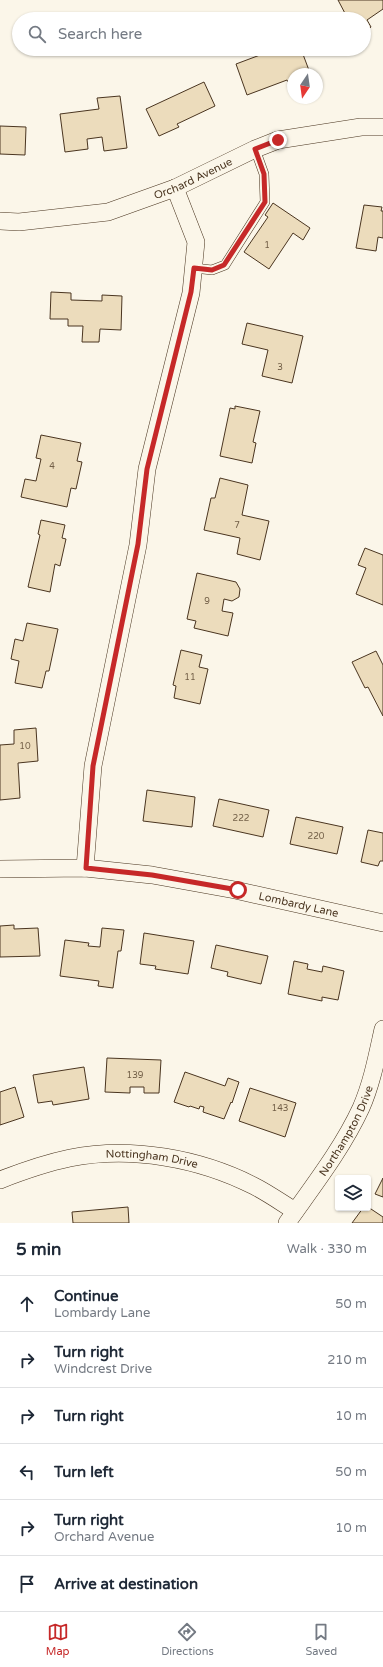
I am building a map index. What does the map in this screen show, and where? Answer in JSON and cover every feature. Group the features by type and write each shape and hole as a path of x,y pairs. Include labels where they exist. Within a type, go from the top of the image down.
{"street":[{"name":"Orchard Avenue","path":"0,221 19,222 108,212 175,188 255,149 278,140 361,127 383,127"},
{"path":"86,868 93,766 138,544 147,469 191,292 196,242 175,188"},
{"name":"Lombardy Lane","path":"0,869 86,868 152,875 191,881 383,923"},
{"name":"Northampton Drive","path":"291,1217 342,1144 361,1108 372,1077 383,1029"},
{"name":"Nottingham Drive","path":"0,1180 52,1162 84,1156 138,1154 166,1157 195,1163 254,1186 291,1217"}],"lane":[{"path":"194,268 212,270 224,265 265,202 264,174 255,149"}],"building":[{"path":"338,0 383,0 383,9 371,17 371,12 344,12"},
{"path":"257,56 304,56 308,68 287,68 287,80 247,95 236,64"},
{"path":"204,82 215,106 177,124 179,127 159,136 146,109"},
{"path":"120,96 127,148 104,151 102,137 87,139 88,149 65,152 60,114 99,109 97,98"},
{"path":"0,126 26,127 25,155 0,154"},
{"path":"273,203 310,228 303,240 293,233 269,269 244,252 268,217 265,215"},
{"path":"364,205 382,207 383,238 378,237 376,251 356,248"},
{"path":"51,292 71,293 71,300 102,301 102,295 122,296 121,330 100,329 99,342 82,342 83,326 68,326 68,319 50,319"},
{"path":"247,323 303,336 292,383 262,376 268,350 242,344"},
{"path":"235,406 260,411 253,442 256,443 252,463 220,456 230,408 235,409"},
{"path":"41,435 81,443 77,461 82,462 76,489 71,488 67,507 21,497 25,479 36,481 41,459 36,458"},
{"path":"220,478 248,485 242,515 269,521 260,560 237,554 240,538 204,530 211,498 215,498"},
{"path":"41,520 65,525 62,538 66,539 60,566 55,564 50,592 28,587 40,535 38,534"},
{"path":"365,548 383,555 383,605 356,594 366,568 358,565"},
{"path":"197,573 236,582 240,589 239,597 232,601 224,599 222,611 233,613 228,636 194,628 196,621 187,619"},
{"path":"27,623 58,629 49,671 46,671 42,688 15,683 19,661 11,659 15,639 23,641"},
{"path":"181,650 202,655 199,667 208,669 200,704 174,698 176,686 173,685"},
{"path":"376,651 383,665 383,716 368,687 365,688 352,662"},
{"path":"36,728 38,761 18,763 20,798 0,800 0,745 14,744 14,730"},
{"path":"147,790 195,797 192,827 143,821"},
{"path":"219,799 269,810 263,837 213,826"},
{"path":"296,817 343,827 337,854 290,844"},
{"path":"368,830 383,833 383,861 380,861 378,866 361,862"},
{"path":"14,925 14,929 38,928 40,956 0,957 0,926"},
{"path":"102,928 124,930 121,951 118,951 113,988 98,986 99,981 60,976 65,940 89,943 88,946 100,947"},
{"path":"144,933 194,941 188,974 155,969 156,966 140,964"},
{"path":"216,945 268,956 261,984 227,976 228,972 211,968"},
{"path":"294,961 308,964 307,969 322,972 323,966 344,971 338,1000 322,997 322,1001 288,994"},
{"path":"107,1058 161,1060 159,1093 144,1093 144,1087 130,1087 130,1093 105,1092"},
{"path":"84,1067 89,1099 53,1105 52,1101 38,1103 33,1075"},
{"path":"185,1072 225,1086 228,1078 239,1082 232,1103 231,1102 224,1119 203,1112 204,1107 200,1106 199,1109 174,1102"},
{"path":"15,1087 24,1117 0,1125 0,1092"},
{"path":"250,1088 296,1103 285,1137 239,1121"},
{"path":"383,1178 383,1197 375,1194"},
{"path":"128,1207 129,1223 73,1223 72,1212"},
{"path":"371,1209 383,1217 383,1223 352,1223 361,1211 371,1211"}],"route":[{"path":"238,890 152,875 86,868 93,766 138,544 147,469 191,292 194,268 212,270 224,265 265,202 264,174 255,149 278,140"}]}
